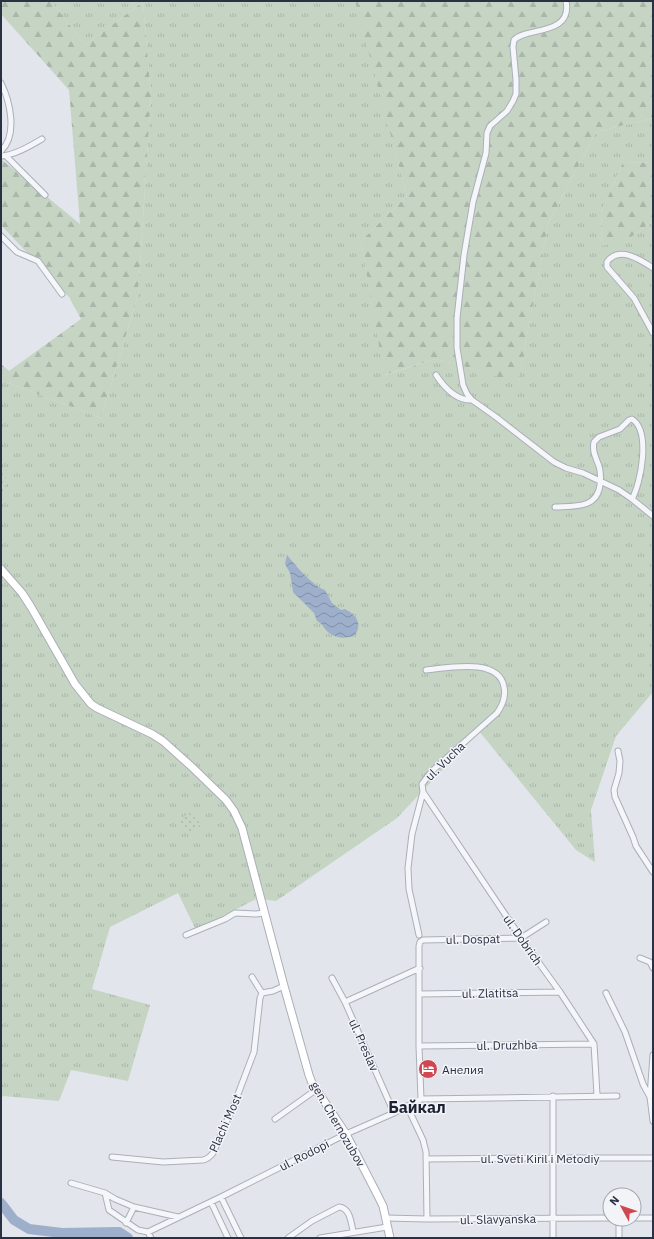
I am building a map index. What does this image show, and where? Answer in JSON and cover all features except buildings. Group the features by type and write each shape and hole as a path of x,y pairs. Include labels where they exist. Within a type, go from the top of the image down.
{"street":[{"path":"566,1 566,14 554,26 519,36 514,40 513,47 516,94 507,111 490,126 487,133 484,163 473,202 465,248 457,318 457,348 461,374 467,394 472,400 554,462 601,482 632,499 653,516"},
{"path":"1,83 10,107 11,122 7,144 1,151"},
{"path":"42,138 34,144 4,156 45,195"},
{"path":"1,236 17,252 38,261 62,294"},
{"path":"653,268 639,259 629,255 618,254 611,257 607,262 607,267 634,298 653,333"},
{"path":"436,375 442,385 452,394 465,401 472,400"},
{"path":"555,507 584,505 591,502 598,495 601,482 600,471 593,450 594,442 599,437 620,428 629,420 633,420 640,432 643,444 641,474 637,490 632,499"},
{"name":"gen. Chernozubov","path":"1,569 22,593 83,696 98,708 141,728 163,741 226,800 234,811 242,828 309,1075 346,1134 383,1206 390,1238"},
{"name":"ul. Vucha","path":"419,935 409,889 408,868 412,834 423,792 422,784 427,776 497,713 502,704 505,692 501,678 497,673 489,669 473,667 426,670"},
{"path":"618,751 620,760 619,773 614,790 615,797 636,846 653,872"},
{"name":"ul. Dobrich","path":"423,792 594,1044 597,1096"},
{"path":"186,935 225,919 235,913 264,913"},
{"path":"521,938 546,922"},
{"name":"ul. Dospat","path":"420,968 419,946 420,942 423,940 521,938"},
{"path":"640,958 650,962 653,968"},
{"path":"345,1002 420,968 419,1046 421,1099"},
{"path":"252,977 262,993 273,991 284,986"},
{"name":"ul. Preslav","path":"332,978 345,1002 394,1113"},
{"name":"ul. Zlatitsa","path":"419,994 560,992"},
{"name":"Plachi Most","path":"112,1157 163,1162 203,1160 210,1157 236,1102 254,1052 260,998 262,993"},
{"path":"606,993 625,1032 643,1084 650,1097"},
{"name":"ul. Druzhba","path":"419,1046 594,1044"},
{"path":"653,1055 650,1097 653,1121"},
{"path":"275,1119 317,1089"},
{"path":"553,1096 553,1238"},
{"name":"ul. Rodopi","path":"148,1232 346,1134 394,1113 421,1099 617,1096"},
{"path":"408,1106 423,1140 426,1159 427,1219"},
{"name":"ul. Sveti Kiril i Metodiy","path":"426,1159 653,1158"},
{"path":"72,1183 105,1193 115,1200 134,1207 178,1217"},
{"path":"105,1193 109,1210 138,1230 148,1232 151,1238"},
{"path":"221,1197 241,1238"},
{"path":"211,1202 228,1238"},
{"path":"126,1223 134,1207"},
{"path":"288,1238 312,1221 339,1207 346,1210 354,1231"},
{"name":"ul. Slavyanska","path":"386,1218 602,1218"},
{"path":"642,1218 653,1218"},
{"path":"320,1238 354,1231 387,1227"},
{"path":"619,1227 619,1238"}],"green space":[{"path":"1,1 51,1 85,45 143,2 151,95 138,295 101,418 1,380 1,364 9,371 81,319 69,297 1,225 1,159 80,224 69,90 1,14"},
{"path":"51,1 356,1 407,196 361,241 385,375 435,359 518,382 548,224 596,132 653,118 653,163 623,162 601,213 602,245 631,237 653,221 653,692 616,736 591,810 595,862 576,850 479,731 397,818 276,901 261,899 245,843 256,899 196,930 178,893 110,927 92,989 150,1005 128,1081 71,1070 59,1101 3,1096 1,1099 1,576 5,573 1,568 1,380 101,418 138,295 151,95 143,2 85,45"},
{"path":"355,1 653,1 653,118 596,132 548,224 518,383 435,359 384,375 361,241 407,196"},
{"path":"623,162 653,163 653,221 631,237 602,246 601,213"},
{"path":"3,467 9,475 4,479 8,483 4,486 7,489 1,493 1,469"},
{"path":"189,812 201,824 191,833 180,821"}],"water":[{"path":"287,555 315,585 325,590 332,603 341,610 345,609 355,617 358,627 355,635 345,638 334,636 317,621 314,613 293,592 290,573 285,564"}],"waterway":[{"path":"1,1203 14,1220 29,1229 62,1233 119,1232 128,1238"}],"place":[{"name":"Анелия","path":"428,1069"}],"district":[{"name":"Байкал","path":"417,1107"}]}
